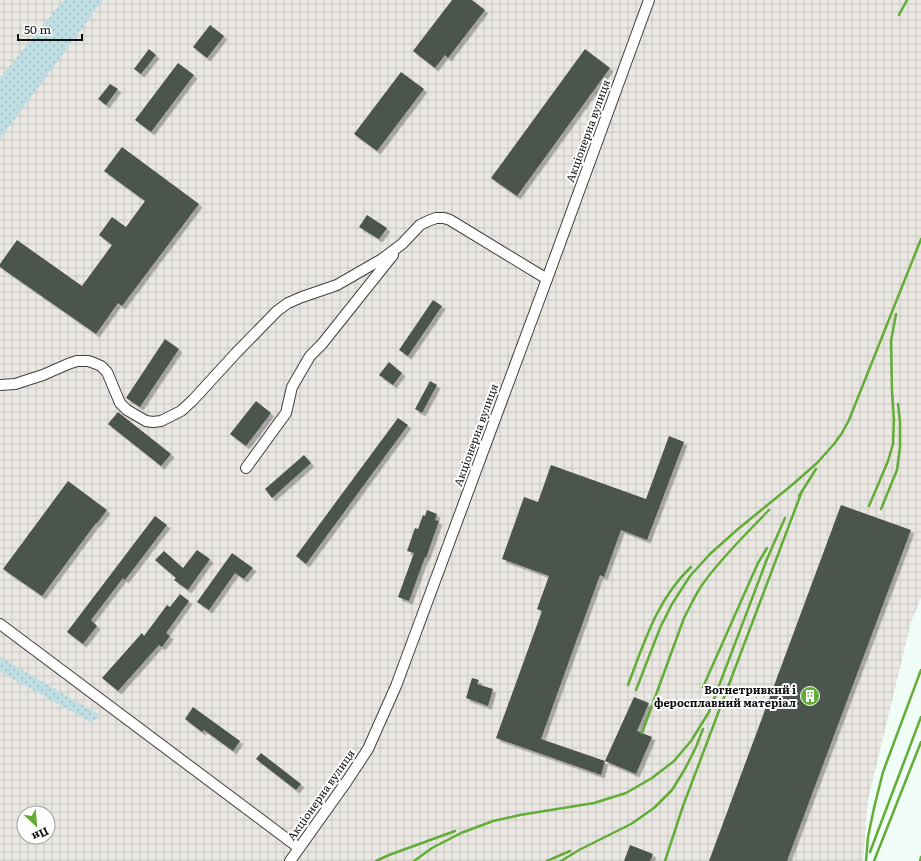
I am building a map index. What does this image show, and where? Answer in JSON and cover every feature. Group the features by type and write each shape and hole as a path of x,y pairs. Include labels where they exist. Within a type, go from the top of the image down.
{"street":[{"name":"Акціонерна вулиця","path":"290,861 368,749 396,686 547,279 647,1"},
{"path":"246,468 286,413 292,387 310,356 322,344 402,244 420,225 436,218 450,220 547,279"},
{"path":"0,385 16,384 77,361 88,361 101,366 107,372 120,403 127,410 146,420 154,422 162,421 181,411 193,400 277,311 288,303 337,285 402,244"},
{"path":"0,624 298,848"}],"shaded area":[{"path":"0,0 921,0 921,598 911,622 868,800 863,861 0,861"},
{"path":"64,0 103,0 0,139 0,78"},
{"path":"0,657 101,716 91,722 0,672"}],"building":[{"path":"452,0 472,0 485,10 448,58 445,55 435,68 413,51"},
{"path":"210,25 224,36 207,58 193,47"},
{"path":"149,49 156,55 141,74 134,69"},
{"path":"585,49 610,68 517,196 491,178"},
{"path":"178,63 194,75 151,132 135,120"},
{"path":"401,72 424,89 377,151 354,134"},
{"path":"110,84 118,89 106,105 98,99"},
{"path":"122,147 199,204 122,306 118,303 96,334 0,267 0,264 17,240 82,286 112,245 99,235 112,217 126,227 145,201 104,171"},
{"path":"367,215 387,228 379,239 359,227"},
{"path":"433,300 442,306 408,356 399,350"},
{"path":"165,339 179,349 140,407 126,398"},
{"path":"389,362 402,373 393,385 379,375"},
{"path":"430,381 437,385 422,413 415,409"},
{"path":"256,401 271,413 246,446 230,434"},
{"path":"118,412 171,454 161,466 108,424"},
{"path":"398,418 408,425 306,564 296,556"},
{"path":"669,436 684,442 647,540 621,530 604,577 600,575 541,739 605,761 601,775 496,738 542,611 537,609 549,576 502,559 524,497 538,502 551,465 646,499"},
{"path":"304,455 311,463 272,498 265,489"},
{"path":"68,481 107,510 42,596 3,569"},
{"name":"Вогнетривкий і феросплавний матеріал","path":"841,505 911,530 787,861 709,861"},
{"path":"427,510 437,514 435,520 439,521 409,601 398,597 414,553 407,551 415,528 418,529 423,515 425,516"},
{"path":"155,516 167,525 125,580 123,578 91,620 97,626 83,644 67,632"},
{"path":"197,550 210,559 188,590 174,580 176,578 155,560 164,551 183,568"},
{"path":"232,553 253,568 244,579 235,573 209,610 197,602"},
{"path":"180,594 189,601 166,633 170,636 162,647 159,645 118,691 102,678 142,633 144,636 167,605 170,607"},
{"path":"472,678 479,680 477,684 493,689 488,706 466,698"},
{"path":"634,697 649,703 637,731 652,737 636,774 605,761"},
{"path":"193,707 240,741 233,751 204,730 202,732 185,719"},
{"path":"261,753 301,784 296,790 256,759"},
{"path":"630,845 653,854 650,861 624,861"}],"railway":[{"path":"899,15 907,0"},
{"path":"636,690 660,628 672,604 690,576 710,554 738,529 817,463 842,433 849,420 921,239"},
{"path":"869,506 888,461 893,444 894,420 891,341 896,314"},
{"path":"881,509 897,470 900,447 898,404"},
{"path":"799,496 816,469"},
{"path":"665,861 683,806 802,491"},
{"path":"642,733 684,618 697,593 709,575 725,556 769,510"},
{"path":"414,861 432,848 461,833 493,821 594,803 626,793 652,778 674,761 691,741 709,712 767,559 785,518"},
{"path":"703,687 758,563 767,548"},
{"path":"628,685 660,607 679,580 691,567"},
{"path":"866,861 868,837 883,772 921,670"},
{"path":"870,852 921,717"},
{"path":"561,861 579,850 631,824 654,808 672,790 685,769 703,729"},
{"path":"874,861 921,742"},
{"path":"376,861 455,831"},
{"path":"547,861 570,851"},
{"path":"920,861 921,857"}],"place":[{"name":"Вогнетривкий і феросплавний матеріал","path":"810,696"}]}
